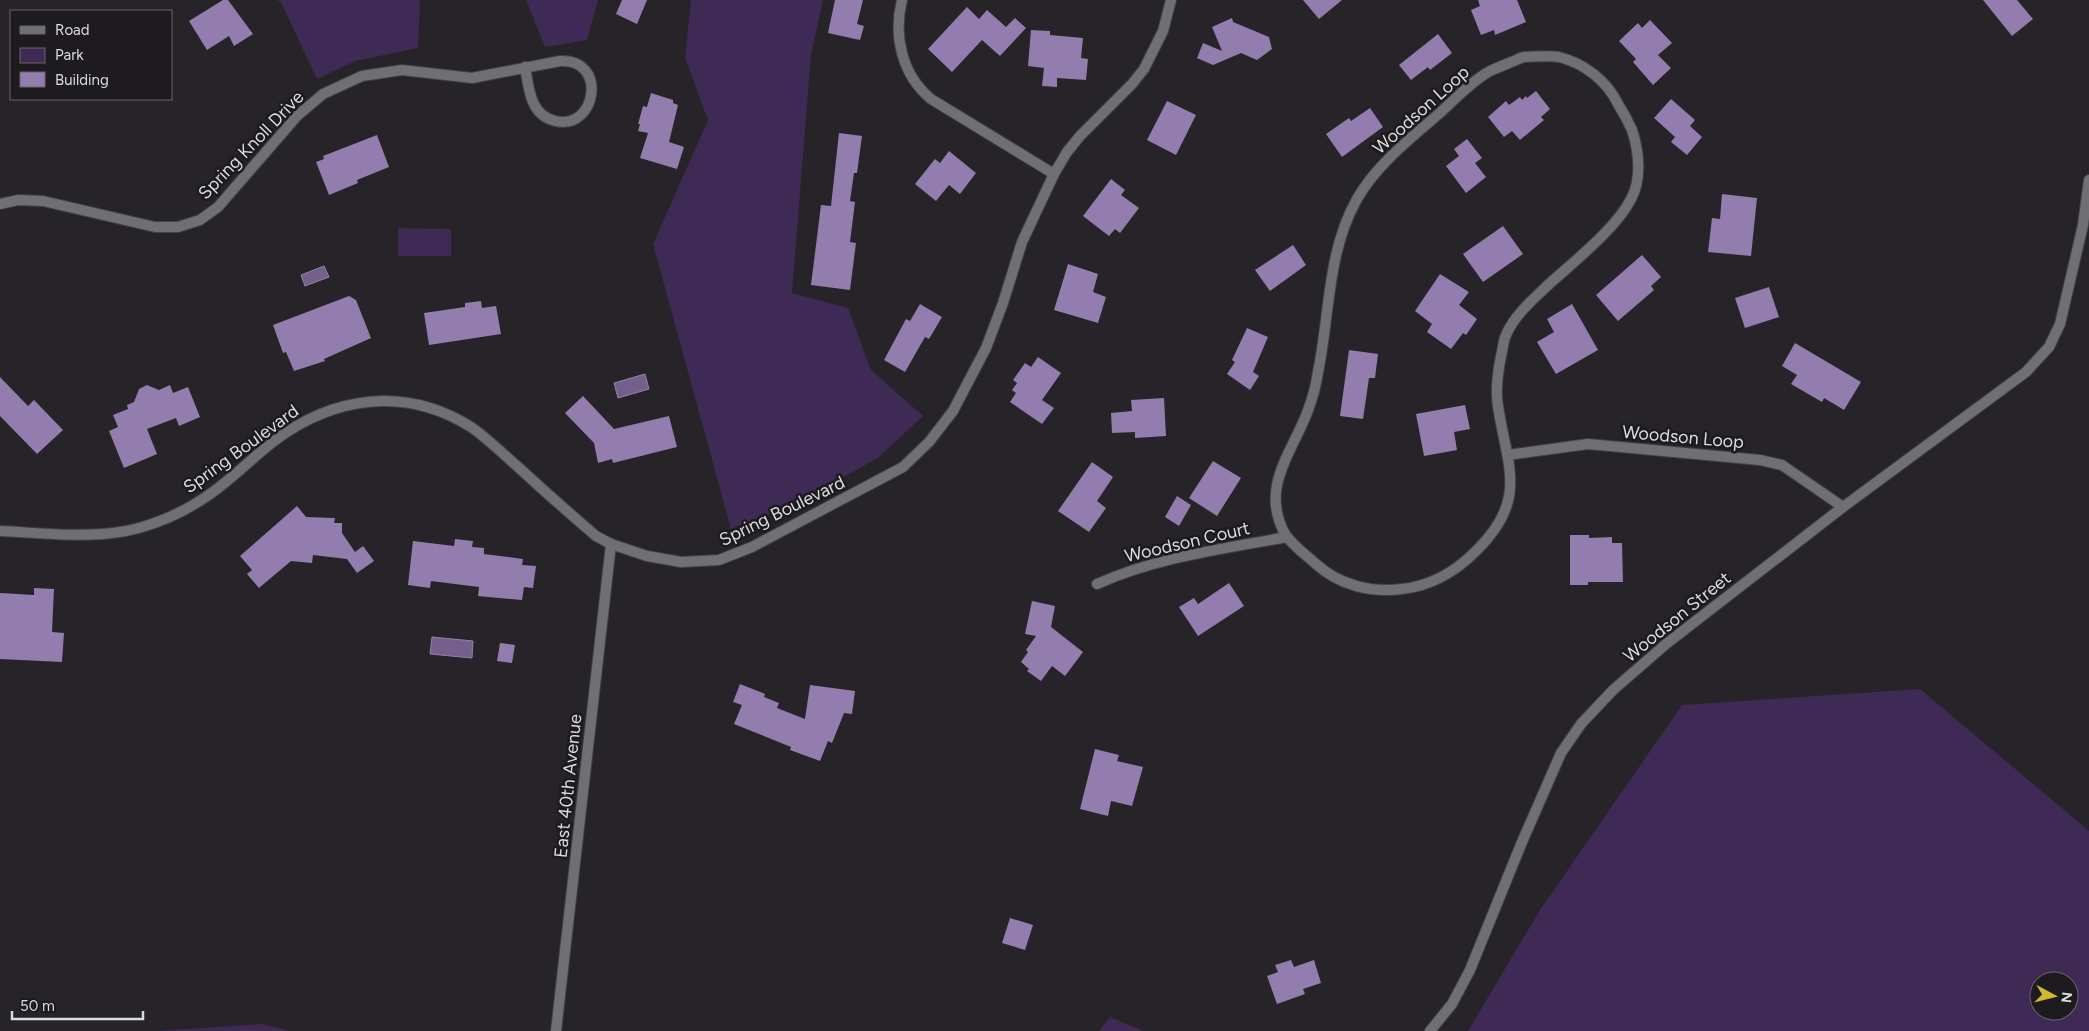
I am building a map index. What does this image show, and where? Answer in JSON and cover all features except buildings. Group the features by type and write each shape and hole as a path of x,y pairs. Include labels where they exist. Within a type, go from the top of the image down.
{"street":[{"path":"902,0 898,26 899,44 915,84 931,99 1054,174"},
{"name":"Spring Boulevard","path":"0,531 103,535 146,526 176,515 210,494 273,442 304,420 339,406 372,400 407,404 442,412 471,428 596,536 611,544 647,556 681,562 719,560 752,548 903,467 930,442 953,411 986,348 1022,242 1054,174 1067,152 1080,136 1144,69 1163,30 1171,0"},
{"name":"Woodson Loop","path":"1557,56 1589,70 1612,92 1632,130 1639,168 1632,198 1612,225 1526,305 1506,335 1498,368 1497,402 1508,455 1511,474 1507,504 1500,520 1484,544 1455,570 1435,581 1415,588 1394,590 1370,589 1350,584 1332,576 1287,537 1280,521 1276,504 1276,486 1280,468 1308,412 1314,391 1330,287 1342,230 1358,197 1386,160 1457,97 1489,72 1523,57 1557,56"},
{"name":"Spring Knoll Drive","path":"0,204 18,200 43,201 155,227 178,227 200,220 218,207 297,116 323,94 362,76 402,70 472,78 525,67 567,60 585,69 592,82 588,105 584,112 567,122 560,122 546,117 534,104 530,96 525,67"},
{"name":"Woodson Street","path":"1430,1031 1452,1004 1470,970 1522,842 1561,753 1581,724 1613,690 1666,644 1843,507 2026,372 2049,347 2060,324 2083,225 2089,180"},
{"name":"Woodson Loop","path":"1508,455 1588,444 1760,460 1782,465 1843,507"},
{"name":"Woodson Court","path":"1097,584 1116,576 1179,557 1287,537"},
{"name":"East 40th Avenue","path":"556,1031 611,544"}],"green space":[{"path":"277,0 420,0 418,48 355,61 317,79 281,2"},
{"path":"526,0 598,0 587,40 545,47"},
{"path":"691,0 823,0 811,55 792,293 848,308 871,370 923,416 878,458 795,504 731,529 653,244 708,120 685,58"},
{"path":"398,228 451,229 451,256 398,256"},
{"path":"1920,689 2089,831 2089,1031 1468,1031 1540,910 1682,705"},
{"path":"1110,1017 1144,1031 1099,1031"},
{"path":"262,1024 290,1031 156,1031"}],"shaded area":[{"path":"324,266 329,277 305,286 301,275"},
{"path":"645,374 649,389 618,398 614,383"},
{"path":"432,637 473,641 472,658 430,654"}]}
